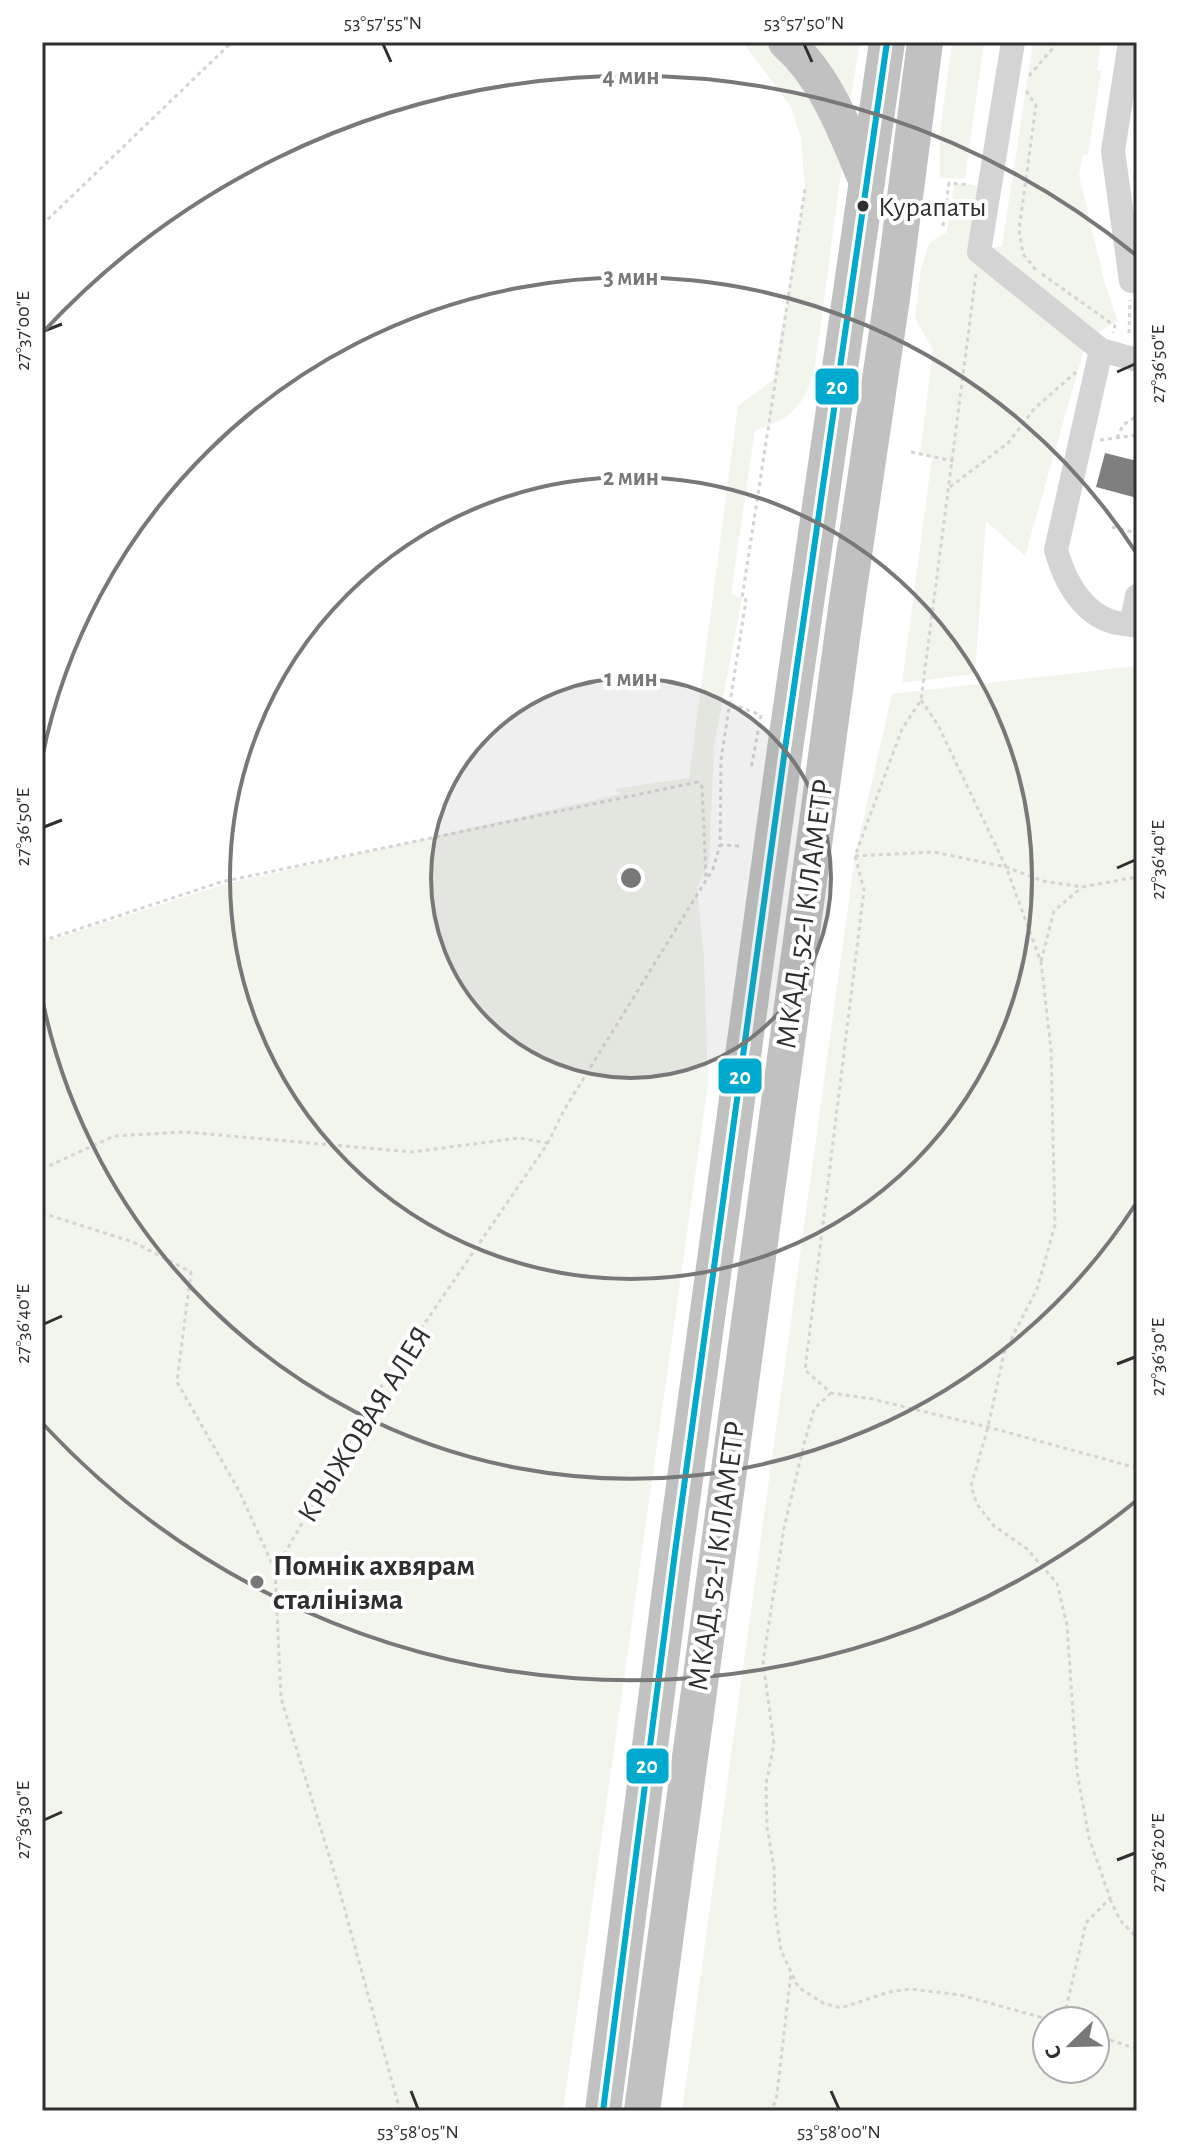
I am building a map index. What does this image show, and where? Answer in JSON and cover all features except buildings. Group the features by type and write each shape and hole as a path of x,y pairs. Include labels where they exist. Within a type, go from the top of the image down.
{"highway":[{"path":"786,42 813,71 868,183"},
{"name":"МКАД, 52-І КІЛАМЕТР","path":"603,2111 675,1552 791,705 887,42"},
{"name":"МКАД, 52-І КІЛАМЕТР","path":"642,2111 925,42"}],"lane":[{"path":"1013,42 979,252 1104,354 1137,360"},
{"path":"1130,42 1113,151 1131,281"},
{"path":"1104,354 1056,550 1064,575 1093,613 1112,624 1134,625 1137,596"}],"path":[{"path":"42,225 232,42"},
{"path":"950,487 1008,443 1034,409 1080,368 1104,354 1115,326 1037,271 1023,254 1019,230 1036,105 1022,85 1058,42"},
{"path":"943,226 949,183 990,186"},
{"path":"739,846 720,845 721,760 746,600 742,598 748,552 805,189"},
{"path":"979,252 921,700 902,729 855,856 864,890 805,1370 831,1393 872,1399 988,1427 1137,1468"},
{"path":"1129,333 1131,281"},
{"path":"1117,438 1123,425 1137,416"},
{"path":"1081,443 1137,435"},
{"path":"911,452 953,461"},
{"path":"1112,527 1137,533"},
{"path":"921,700 938,725 1006,867 1041,962 1051,1049 1055,1225 1037,1289 1004,1353 971,1486 977,1504 993,1525 1027,1549 1057,1583 1067,1625 1077,1772 1089,1838 1120,1920 1137,1938"},
{"path":"731,704 761,715 751,769"},
{"path":"42,941 221,882 698,782 702,787 706,881"},
{"name":"КРЫЖОВАЯ АЛЕЯ","path":"275,1570 381,1387 548,1143 564,1110 713,869 720,845"},
{"path":"855,856 934,852 1006,867 1043,881 1082,887 1137,877"},
{"path":"1041,962 1054,911 1082,887"},
{"path":"42,1169 114,1136 185,1132 412,1152 519,1138 548,1143"},
{"path":"42,1213 133,1242 191,1272 177,1382 239,1491 275,1570 281,1698 338,1885 400,2111"},
{"path":"831,1393 814,1409 804,1444 784,1528 763,1661 774,1744 766,1784 767,1827 781,1950 798,1987 823,2003 841,2008 889,1992 910,1989 961,1995 1031,2015"},
{"path":"1067,2005 1086,1923 1110,1898"},
{"path":"767,2111 776,2102 791,1973"},
{"path":"1111,2040 1137,2049"}],"shaded area":[{"path":"743,42 779,42 794,57 842,165 815,368 807,391 795,409 778,421 755,430 731,593 742,598 714,746 709,863 697,887 704,958 708,1084 563,2111 42,2111 42,943 222,885 621,794 614,789 689,778 738,406 773,380 805,189 801,138 792,109"},
{"path":"804,42 860,42 849,107"},
{"path":"952,42 984,42 965,179 940,178 940,132"},
{"path":"1033,42 1101,42 1097,70 1101,71 1088,155 1083,154 1079,175 1105,284 1118,321 1087,339 1025,556 986,521 975,674 902,683 932,457 920,454 933,350 915,318 921,268 930,242 947,232 954,184 990,186 980,252 1002,246"},
{"path":"1137,666 1137,2111 682,2111 855,856 892,694"}],"transit line":[{"name":"20","path":"603,2111 675,1552 785,749 887,42"}],"place":[{"name":"Курапаты","path":"863,206"},
{"name":"Помнік ахвярам сталінізма","path":"257,1582"}]}
